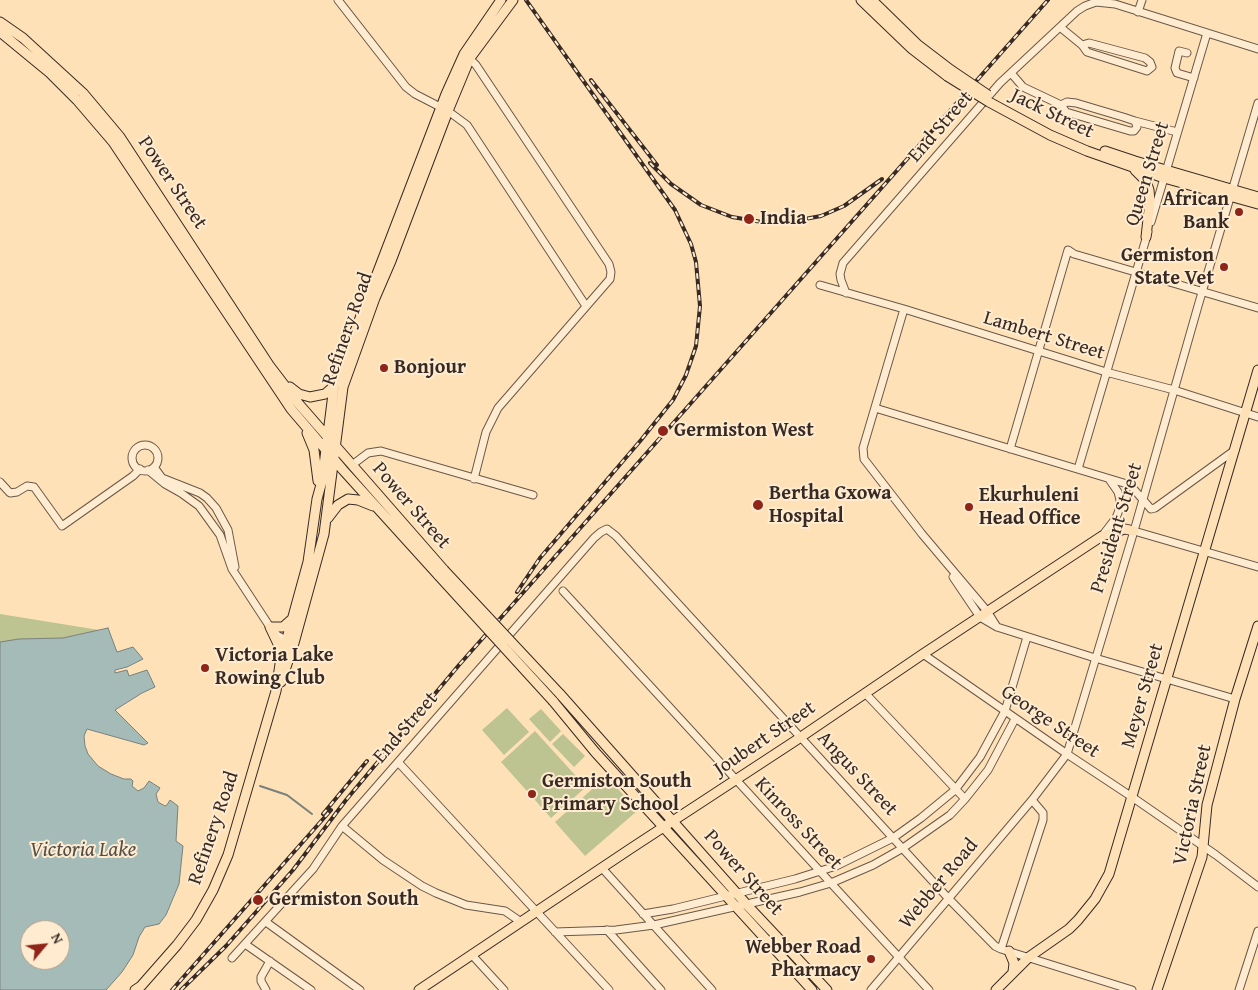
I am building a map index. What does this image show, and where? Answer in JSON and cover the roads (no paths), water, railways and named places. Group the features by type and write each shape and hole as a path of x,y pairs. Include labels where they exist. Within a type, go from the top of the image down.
{"main road":[{"name":"Jack Street","path":"861,0 914,46 949,73 990,100 1050,135 1132,167 1165,174 1232,193 1258,204"},
{"name":"Jack Street","path":"872,0 914,46"},
{"name":"Refinery Road","path":"276,691 280,664 291,642 322,543 326,521 326,450 334,386 387,260 467,56 508,2"},
{"name":"Power Street","path":"0,22 23,38 120,137 274,385 303,424 377,508 442,573 556,698 673,821 737,893 742,905 812,990"},
{"name":"Power Street","path":"0,32 80,97"},
{"name":"Jack Street","path":"990,100 1089,146 1165,174"},
{"path":"1132,167 1142,176 1149,190 1150,202 1146,237"},
{"name":"Jack Street","path":"1232,193 1258,196"},
{"name":"Power Street","path":"175,226 269,364 298,403 442,573"},
{"name":"Refinery Road","path":"138,989 196,920 213,890 228,855 276,691 284,673 295,614 308,562 317,499 334,459 343,387 387,260"},
{"path":"269,364 294,391 304,396 320,395 334,386"},
{"name":"Meyer Street","path":"996,990 1029,957 1069,929 1095,899 1109,874 1258,370"},
{"path":"339,422 342,444 350,463"},
{"path":"303,424 313,446 316,462 317,499"},
{"path":"326,521 338,504 348,500 366,502 377,508"},
{"name":"Joubert Street","path":"419,990 1102,536 1125,529 1134,531"},
{"path":"280,664 279,646 270,627 283,627 295,614"},
{"name":"Victoria Street","path":"1157,990 1202,858 1207,805 1235,699 1258,626"},
{"name":"Power Street","path":"556,698 595,752 727,895 742,905 828,990"},
{"path":"1005,950 1014,963 1013,972"}],"street":[{"path":"338,0 406,87 415,94 445,109 467,125 586,306"},
{"path":"1142,0 1138,12 1258,49"},
{"name":"End Street","path":"846,292 840,274 843,263 1000,82 1077,11 1096,2 1115,4 1138,12"},
{"path":"1060,27 1082,45 1087,52 1147,71 1152,67 1145,58 1090,43 1082,45"},
{"name":"Queen Street","path":"1078,469 1207,33"},
{"path":"1187,53 1179,51 1175,68 1177,73 1194,78"},
{"path":"467,56 609,264 611,276 498,408 486,432 474,479"},
{"path":"1011,73 1023,87 1061,105 1066,112 1130,131 1136,129 1135,121"},
{"path":"1061,105 1067,102 1076,104 1178,132"},
{"name":"President Street","path":"1032,800 1067,754 1094,658 1134,531 1258,103"},
{"path":"1010,449 1038,350 1069,253 1258,308"},
{"name":"Lambert Street","path":"820,285 1106,372 1174,390 1258,417"},
{"path":"904,310 863,448 864,459 984,614 997,627 1094,658 1235,699"},
{"path":"875,408 1131,486 1151,509 1156,508 1235,450"},
{"path":"350,463 368,453 381,451 534,496"},
{"path":"0,482 10,493 17,492 27,486 34,488 62,526 133,476 147,469"},
{"path":"147,469 162,478 208,498 224,521 230,537 237,576"},
{"path":"147,469 165,484 194,501 220,535 232,569 270,627 278,636 291,642"},
{"path":"1102,536 1116,518 1119,510 1120,500 1118,492 1109,479"},
{"path":"214,527 224,521"},
{"name":"End Street","path":"232,958 313,869 342,826 594,538 604,530 611,531"},
{"name":"Angus Street","path":"611,531 988,940 1005,950 1132,990"},
{"path":"1134,531 1258,567"},
{"name":"Kinross Street","path":"563,591 929,990"},
{"path":"643,914 673,909 820,871 857,857 893,838 921,818 955,790 980,757 1005,711 1027,637"},
{"name":"George Street","path":"923,654 1132,797 1258,887"},
{"path":"865,693 965,799"},
{"path":"554,932 607,930 654,925 800,892 830,883 873,865 903,848 950,815 988,770 1016,719"},
{"path":"398,762 608,990"},
{"path":"1005,950 1043,820 1043,813 1032,800"},
{"name":"Webber Road","path":"871,990 1032,800"},
{"path":"342,826 383,860 411,880 466,905 500,910 511,914 521,922"},
{"path":"602,868 712,990"},
{"path":"266,922 360,990"},
{"path":"607,930 661,990"},
{"path":"1239,990 1258,931"},
{"path":"245,944 311,990"},
{"path":"472,955 504,990"},
{"path":"266,990 261,977 270,961"}],"water":[{"name":"Victoria Lake","path":"108,628 117,652 133,647 143,659 127,667 115,670 115,673 127,670 129,676 147,670 155,687 115,710 148,743 144,745 87,729 84,736 88,754 98,766 111,774 124,779 131,779 133,781 132,786 138,791 144,788 149,781 160,788 156,794 158,802 165,806 170,800 178,806 176,841 183,846 179,884 166,915 159,924 145,927 139,937 133,955 122,972 106,990 0,990 0,642 19,639 63,638"}],"waterway":[{"path":"260,786 287,795 312,814"}],"railway":[{"path":"517,592 540,558 673,400 686,375 696,346 700,306 696,262 691,244 675,210 526,0"},
{"path":"181,990 226,946 293,870 346,800 459,665 1048,0"},
{"path":"591,80 657,165"},
{"path":"650,163 671,184 701,205 732,217 762,222 794,221 821,216 844,206 882,179"},
{"path":"323,814 367,761"},
{"path":"172,990 331,810"}],"place":[{"name":"African Bank","path":"1239,212"},
{"name":"India","path":"749,219"},
{"name":"Germiston State Vet","path":"1224,267"},
{"name":"Bonjour","path":"384,368"},
{"name":"Germiston West","path":"663,431"},
{"name":"Bertha Gxowa Hospital","path":"758,505"},
{"name":"Ekurhuleni Head Office","path":"969,507"},
{"name":"Victoria Lake Rowing Club","path":"205,668"},
{"name":"Germiston South Primary School","path":"532,794"},
{"name":"Germiston South","path":"258,900"},
{"name":"Webber Road Pharmacy","path":"871,959"}]}
